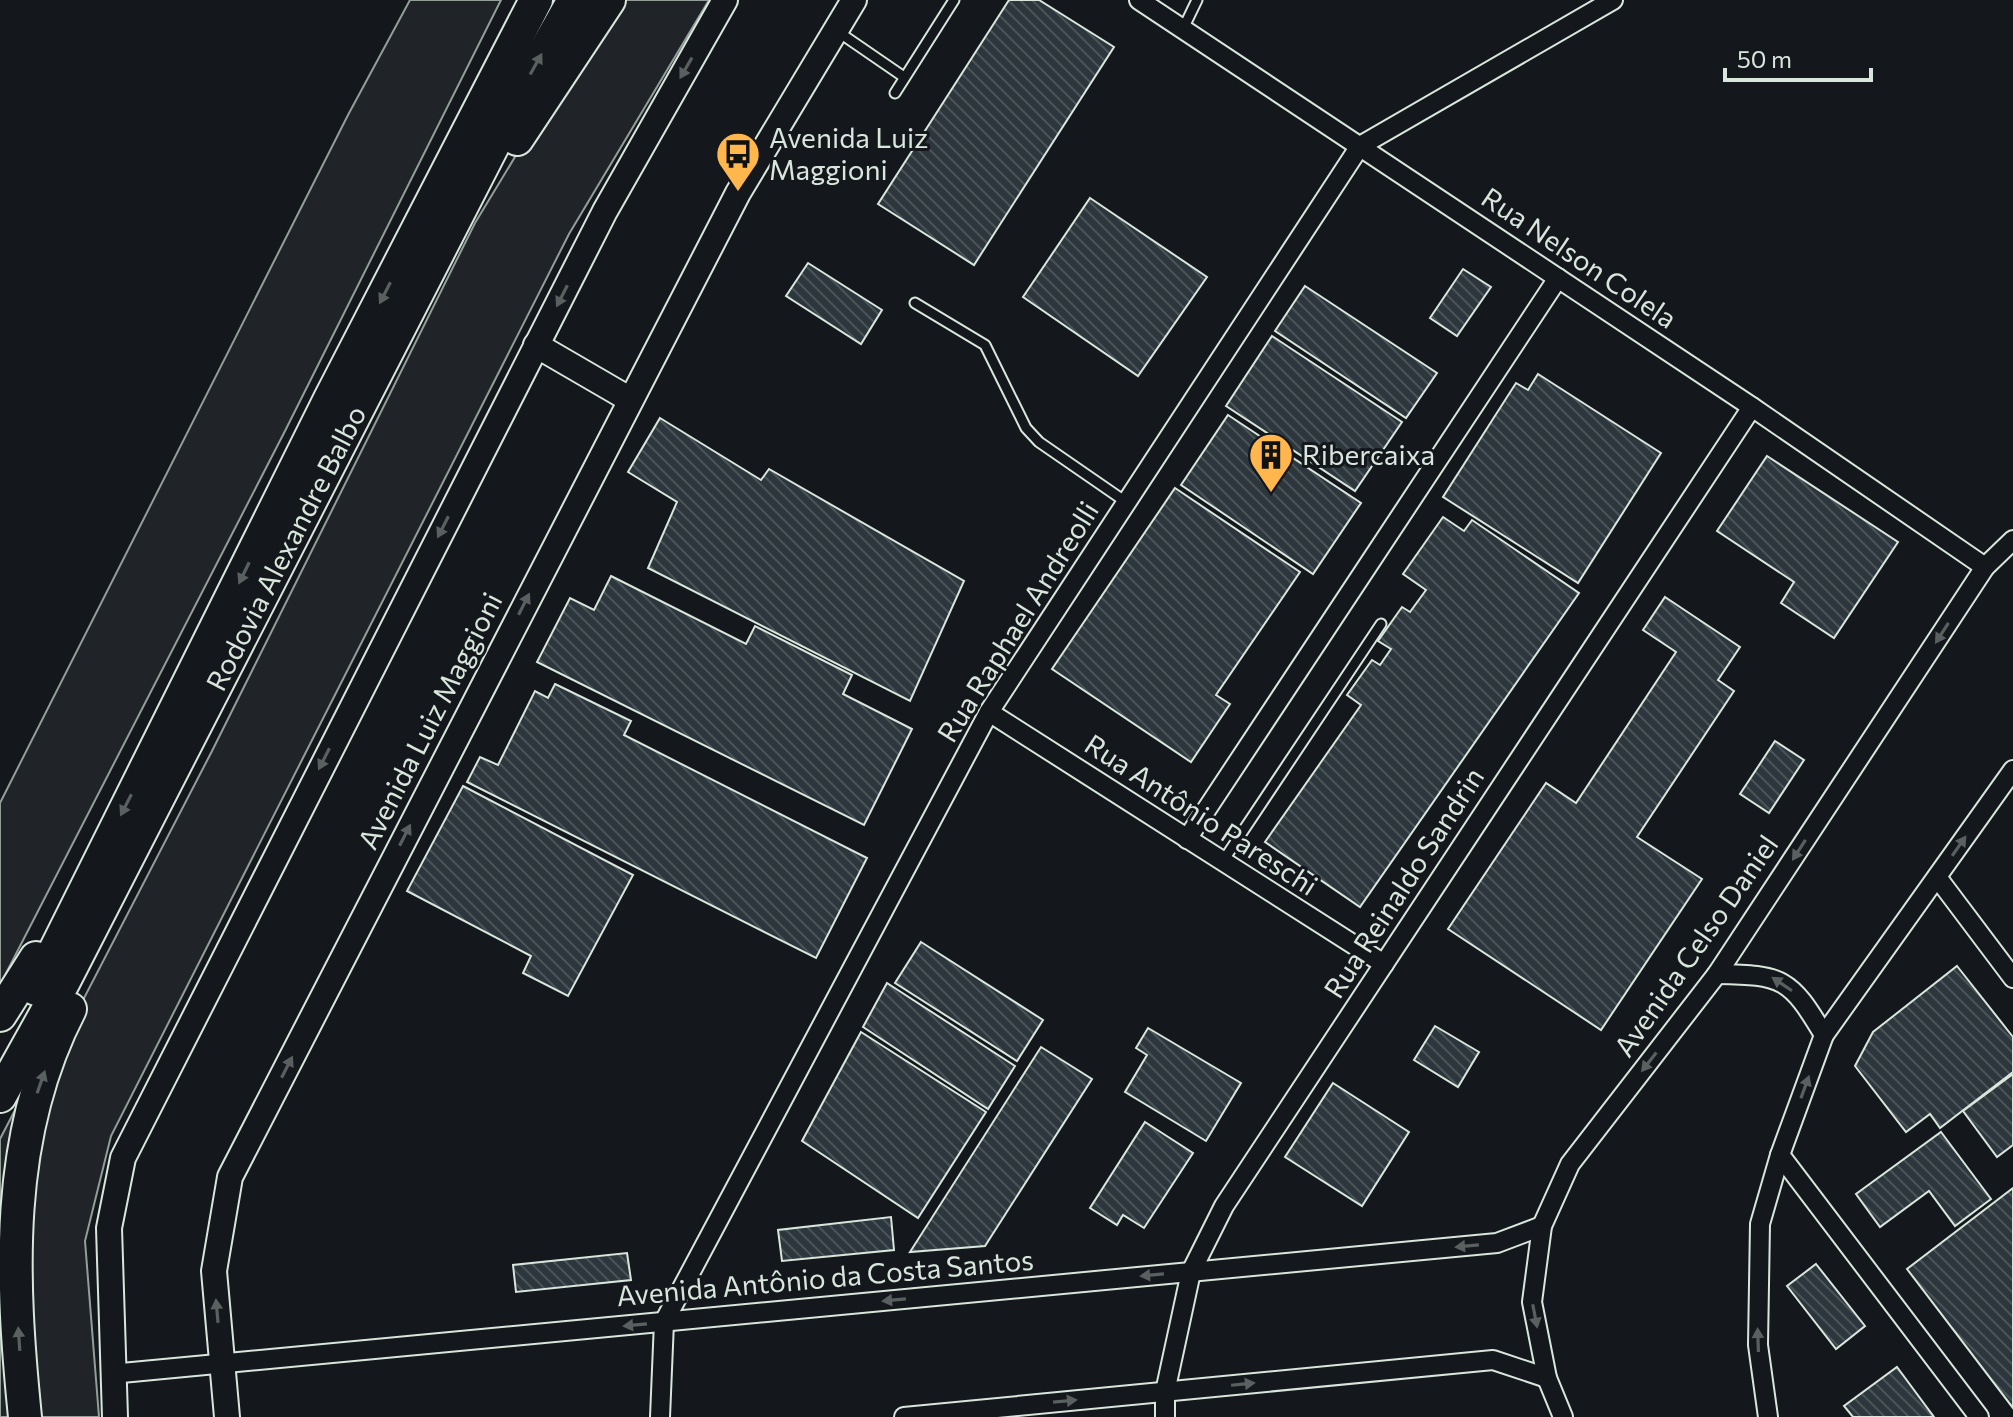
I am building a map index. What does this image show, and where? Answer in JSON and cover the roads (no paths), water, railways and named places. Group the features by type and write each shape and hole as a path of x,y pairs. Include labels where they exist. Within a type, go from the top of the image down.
{"highway":[{"path":"413,239 521,0"},
{"name":"Rodovia Alexandre Balbo","path":"0,1066 94,867 536,0"},
{"name":"Rodovia Alexandre Balbo","path":"0,1096 63,983 508,116 574,0"},
{"path":"392,338 609,0"},
{"path":"25,1417 14,1261 16,1196 35,1102 58,1033 223,695 295,531"},
{"path":"0,1015 94,867"}],"street":[{"path":"115,1417 111,1374 109,1228 123,1158 605,211 725,0"},
{"name":"Avenida Luiz Maggioni","path":"227,1417 214,1271 230,1177 738,193 854,0"},
{"name":"Rua Nelson Colela","path":"1139,0 1752,407 1985,567"},
{"name":"Rua Raphael Andreolli","path":"660,1417 664,1322 989,712 1360,146 1613,0"},
{"path":"1187,839 1558,278"},
{"path":"536,345 629,399"},
{"name":"Rua Reinaldo Sandrin","path":"1165,1417 1165,1392 1191,1272 1224,1206 1752,407"},
{"name":"Avenida Celso Daniel","path":"1563,1417 1547,1378 1532,1302 1542,1226 1570,1164 1717,974 1985,567 2013,540"},
{"name":"Rua Antônio Pareschi","path":"989,712 1384,964"},
{"path":"1768,1417 1758,1345 1760,1224 1780,1155 1824,1035 2013,770"},
{"path":"1937,877 2012,975"},
{"path":"1717,974 1768,974 1801,997 1824,1035"},
{"path":"1780,1155 1979,1417"},
{"name":"Avenida Antônio da Costa Santos","path":"111,1374 1497,1243 1542,1226"},
{"path":"904,1417 1493,1360 1547,1378"}],"lane":[{"path":"895,93 954,0"},
{"path":"1183,29 1197,0"},
{"path":"835,29 904,77"},
{"path":"915,303 985,345 1026,428 1039,442 1126,502"},
{"path":"1223,862 1381,624"}],"place":[{"name":"Avenida Luiz Maggioni","path":"738,193"},
{"name":"Ribercaixa","path":"1271,494"}]}
